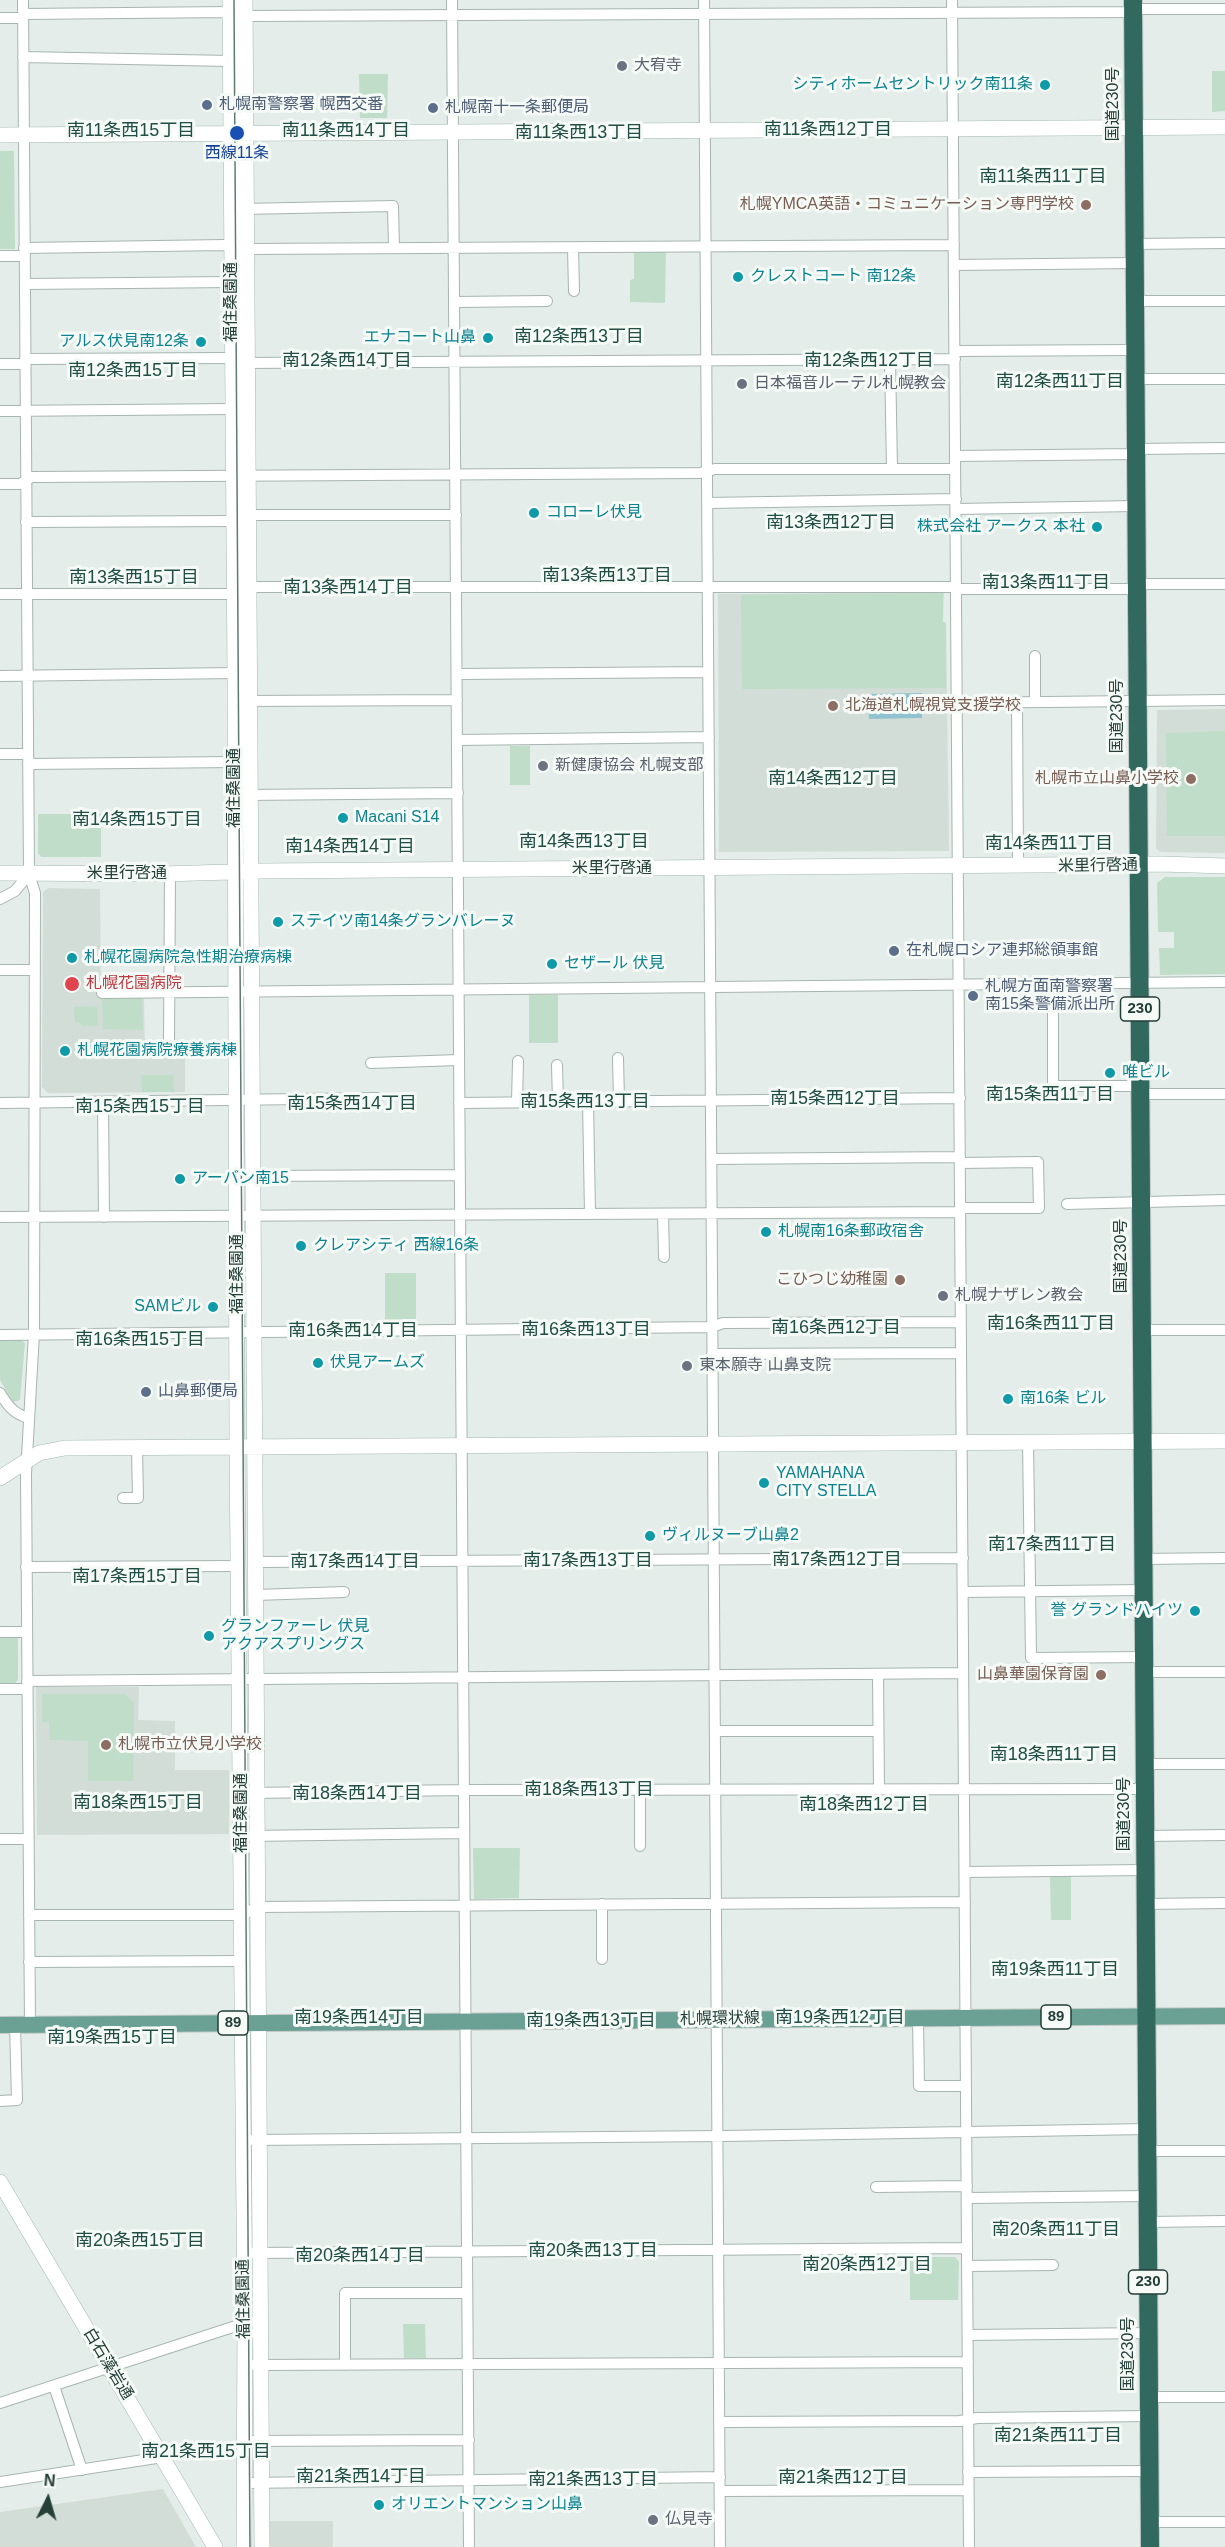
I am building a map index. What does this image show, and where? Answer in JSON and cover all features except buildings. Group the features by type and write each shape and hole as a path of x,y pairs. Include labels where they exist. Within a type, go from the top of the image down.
{"highway":[{"name":"国道230号","path":"1133,7 1150,2547"}],"main road":[{"name":"札幌環状線","path":"15,2025 1225,2016"}],"street":[{"path":"0,2101 17,2100 15,2025 29,1962 26,1462 34,1333 35,893 28,874 23,0"},
{"name":"福住桑園通","path":"244,993 235,872 242,795 242,701 238,517 240,476 231,245 238,209 246,134 245,0"},
{"path":"452,0 469,2547"},
{"path":"704,0 720,2547"},
{"path":"952,0 969,2547"},
{"path":"0,18 230,6 245,16 453,17 952,13 1133,7 1225,9"},
{"name":"福住桑園通","path":"230,6 229,134 238,209 247,249 233,409 240,476"},
{"path":"23,57 230,61"},
{"path":"0,135 1225,127"},
{"path":"238,209 393,206 394,248"},
{"path":"1134,244 1225,243"},
{"path":"0,256 25,252 231,245 247,249 954,245"},
{"path":"573,248 574,291"},
{"path":"954,265 1134,263"},
{"path":"25,284 232,282"},
{"path":"454,302 547,301"},
{"path":"1134,301 1225,301"},
{"path":"0,364 237,361 890,360 955,355 1134,350"},
{"path":"890,360 892,469"},
{"path":"1135,379 1225,379"},
{"path":"0,411 233,409"},
{"path":"955,456 1225,448"},
{"path":"0,484 20,484 32,477 707,471 715,469 955,469"},
{"path":"707,503 1136,506"},
{"path":"26,522 456,515"},
{"path":"0,594 456,587 956,588 1225,584"},
{"name":"福住桑園通","path":"239,590 235,673 242,701 235,762 242,795 251,872 244,993 245,1332 237,1448 240,1566 248,1678 249,1836 242,1915 243,1961 249,2023 253,2366 244,2441 244,2547"},
{"path":"1035,656 1035,702"},
{"path":"457,674 708,672"},
{"path":"0,676 235,673"},
{"path":"242,701 457,700"},
{"path":"957,703 1225,700"},
{"path":"1017,702 1018,867"},
{"path":"457,740 709,737"},
{"path":"0,754 28,759 235,762"},
{"path":"242,795 458,793"},
{"name":"米里行啓通","path":"0,873 170,874 1225,866"},
{"path":"0,899 15,891 28,874"},
{"path":"169,1042 170,874"},
{"path":"0,970 35,970"},
{"path":"102,993 1225,982"},
{"path":"1053,983 1053,1086 1225,1094"},
{"path":"618,1058 619,1101"},
{"path":"371,1062 459,1060"},
{"path":"518,1061 518,1102"},
{"path":"557,1065 558,1102"},
{"path":"0,1103 377,1098"},
{"path":"459,1103 960,1098"},
{"name":"福住桑園通","path":"244,1101 252,1176 245,1216"},
{"path":"588,1101 590,1214"},
{"path":"103,1102 104,1217"},
{"path":"0,1217 460,1216 1039,1208 1038,1162 711,1159"},
{"path":"252,1176 460,1175"},
{"path":"1067,1204 1225,1200"},
{"path":"663,1214 664,1257"},
{"path":"0,1335 712,1327 723,1323 961,1322"},
{"path":"1142,1330 1225,1330"},
{"name":"福住桑園通","path":"245,1332 254,1447 256,1595 248,1678"},
{"path":"712,1354 961,1353"},
{"path":"0,1394 8,1408 28,1418"},
{"path":"0,1478 39,1453 54,1449 1225,1440"},
{"path":"1028,1441 1031,1659 1225,1672"},
{"path":"123,1498 138,1498 137,1448"},
{"path":"255,1562 963,1558"},
{"path":"1143,1559 1225,1558"},
{"path":"26,1567 240,1566"},
{"path":"963,1592 1143,1590"},
{"path":"256,1595 344,1592"},
{"path":"0,1632 27,1632"},
{"path":"0,1689 27,1685 248,1678 963,1673"},
{"path":"878,1674 879,1790"},
{"path":"715,1731 878,1731"},
{"path":"1144,1764 1225,1764"},
{"path":"249,1794 464,1790 1145,1789"},
{"path":"640,1790 640,1846"},
{"path":"249,1836 464,1833"},
{"path":"1145,1836 1225,1835"},
{"name":"福住桑園通","path":"249,1836 257,1907 249,2023"},
{"path":"0,1839 28,1839"},
{"path":"965,1872 1145,1870"},
{"path":"29,1915 242,1915 257,1907 965,1902"},
{"path":"1145,1904 1225,1903"},
{"path":"602,1905 602,1959"},
{"path":"29,1962 243,1961"},
{"path":"918,2018 919,2086 966,2086"},
{"path":"251,2140 1147,2129"},
{"path":"1147,2151 1225,2151"},
{"name":"白石藻岩通","path":"0,2182 215,2547"},
{"path":"876,2187 967,2186"},
{"path":"967,2198 1148,2196"},
{"path":"1148,2222 1225,2221"},
{"path":"251,2253 967,2248"},
{"name":"福住桑園通","path":"251,2253 245,2323 253,2366 261,2441 262,2547"},
{"path":"967,2266 1053,2265"},
{"path":"345,2365 345,2293 467,2293"},
{"path":"0,2403 245,2323"},
{"path":"968,2335 1149,2333"},
{"path":"253,2366 968,2362"},
{"path":"54,2386 82,2470"},
{"path":"1149,2397 1225,2397"},
{"path":"720,2422 1149,2416"},
{"path":"244,2441 469,2440"},
{"path":"0,2482 163,2457"},
{"path":"968,2472 1150,2471"},
{"path":"244,2483 720,2477"},
{"path":"720,2491 968,2490"},
{"path":"1150,2522 1225,2522"}],"shaded area":[{"name":"北海道札幌視覚支援学校","path":"944,592 949,851 719,852 718,594"},
{"name":"札幌市立山鼻小学校","path":"1225,709 1225,853 1161,852 1156,849 1157,710"},
{"name":"札幌花園病院","path":"48,888 100,889 101,996 144,997 145,1049 185,1050 185,1092 48,1093 42,1087 43,892"},
{"name":"札幌市立伏見小学校","path":"36,1687 139,1687 138,1720 175,1721 175,1770 229,1770 229,1834 37,1835"},
{"path":"163,2489 196,2547 0,2547 0,2512"},
{"path":"270,2521 333,2521 333,2547 270,2547"}],"green space":[{"path":"1212,71 1225,71 1225,111 1212,112"},
{"path":"359,74 388,74 387,118 360,118"},
{"path":"0,151 14,151 15,249 0,249"},
{"path":"634,250 666,250 665,303 630,302 630,280 634,279"},
{"path":"943,593 943,622 946,623 946,688 742,689 741,595"},
{"name":"札幌市立山鼻小学校","path":"1225,731 1225,836 1167,836 1166,733"},
{"path":"510,746 530,746 530,785 510,785"},
{"path":"38,814 101,814 101,857 41,857 38,853"},
{"path":"1165,877 1225,877 1225,974 1160,975 1159,948 1174,948 1174,932 1158,932 1157,883"},
{"path":"529,995 558,995 558,1043 529,1043"},
{"path":"102,998 142,999 143,1030 103,1029"},
{"path":"97,1006 98,1026 81,1026 81,1023 75,1022 74,1007"},
{"path":"141,1075 173,1075 174,1092 142,1092"},
{"path":"385,1273 416,1273 416,1321 385,1321"},
{"path":"2,1339 21,1340 25,1343 20,1400 13,1402 0,1380 0,1341"},
{"path":"18,1637 18,1680 15,1683 0,1683 0,1638"},
{"path":"42,1694 125,1694 134,1703 133,1781 88,1781 88,1741 49,1740 49,1722 42,1722"},
{"path":"473,1848 520,1848 519,1898 474,1899"},
{"path":"1050,1876 1071,1876 1071,1920 1051,1920"},
{"path":"910,2257 955,2257 959,2262 958,2300 910,2300"},
{"path":"403,2324 425,2324 426,2358 404,2358"}],"water":[{"path":"922,693 922,718 869,719 868,694"}],"tram line":[{"path":"234,0 250,2547"}],"place":[{"name":"大宥寺","path":"622,66"},
{"name":"シティホームセントリック南11条","path":"1045,85"},
{"name":"札幌南警察署 幌西交番","path":"207,105"},
{"name":"札幌南十一条郵便局","path":"433,108"},
{"name":"西線11条","path":"237,133"},
{"name":"札幌YMCA英語・コミュニケーション専門学校","path":"1086,205"},
{"name":"クレストコート 南12条","path":"738,277"},
{"name":"エナコート山鼻","path":"488,338"},
{"name":"アルス伏見南12条","path":"201,342"},
{"name":"日本福音ルーテル札幌教会","path":"742,384"},
{"name":"コローレ伏見","path":"534,513"},
{"name":"株式会社 アークス 本社","path":"1097,527"},
{"name":"北海道札幌視覚支援学校","path":"833,706"},
{"name":"新健康協会 札幌支部","path":"543,766"},
{"name":"札幌市立山鼻小学校","path":"1191,779"},
{"name":"Macani S14","path":"343,818"},
{"name":"ステイツ南14条グランバレーヌ","path":"278,922"},
{"name":"在札幌ロシア連邦総領事館","path":"894,951"},
{"name":"札幌花園病院急性期治療病棟","path":"72,958"},
{"name":"セザール 伏見","path":"552,964"},
{"name":"札幌花園病院","path":"72,984"},
{"name":"札幌方面南警察署 南15条警備派出所","path":"973,996"},
{"name":"札幌花園病院療養病棟","path":"65,1051"},
{"name":"唯ビル","path":"1110,1073"},
{"name":"アーバン南15","path":"180,1179"},
{"name":"札幌南16条郵政宿舎","path":"766,1232"},
{"name":"クレアシティ 西線16条","path":"301,1246"},
{"name":"こひつじ幼稚園","path":"900,1280"},
{"name":"札幌ナザレン教会","path":"943,1296"},
{"name":"SAMビル","path":"213,1307"},
{"name":"伏見アームズ","path":"318,1363"},
{"name":"東本願寺 山鼻支院","path":"687,1366"},
{"name":"山鼻郵便局","path":"146,1392"},
{"name":"南16条 ビル","path":"1008,1399"},
{"name":"YAMAHANA CITY STELLA","path":"764,1483"},
{"name":"ヴィルヌーブ山鼻2","path":"650,1536"},
{"name":"誉 グランドハイツ","path":"1195,1611"},
{"name":"グランファーレ 伏見 アクアスプリングス","path":"209,1636"},
{"name":"山鼻華園保育園","path":"1101,1675"},
{"name":"札幌市立伏見小学校","path":"106,1745"},
{"name":"オリエントマンション山鼻","path":"379,2505"},
{"name":"仏見寺","path":"653,2520"}],"district":[{"name":"南11条西12丁目","path":"828,130"},
{"name":"南11条西15丁目","path":"131,131"},
{"name":"南11条西14丁目","path":"346,131"},
{"name":"南11条西13丁目","path":"579,133"},
{"name":"南11条西11丁目","path":"1043,177"},
{"name":"南12条西13丁目","path":"579,337"},
{"name":"南12条西14丁目","path":"347,361"},
{"name":"南12条西12丁目","path":"869,361"},
{"name":"南12条西15丁目","path":"133,371"},
{"name":"南12条西11丁目","path":"1060,382"},
{"name":"南13条西12丁目","path":"831,523"},
{"name":"南13条西13丁目","path":"607,576"},
{"name":"南13条西15丁目","path":"134,578"},
{"name":"南13条西11丁目","path":"1046,583"},
{"name":"南13条西14丁目","path":"348,588"},
{"name":"南14条西12丁目","path":"833,779"},
{"name":"南14条西15丁目","path":"137,820"},
{"name":"南14条西13丁目","path":"584,842"},
{"name":"南14条西11丁目","path":"1049,844"},
{"name":"南14条西14丁目","path":"350,847"},
{"name":"南15条西11丁目","path":"1050,1095"},
{"name":"南15条西12丁目","path":"835,1099"},
{"name":"南15条西13丁目","path":"585,1102"},
{"name":"南15条西14丁目","path":"352,1104"},
{"name":"南15条西15丁目","path":"140,1107"},
{"name":"南16条西11丁目","path":"1051,1324"},
{"name":"南16条西12丁目","path":"836,1328"},
{"name":"南16条西13丁目","path":"586,1330"},
{"name":"南16条西14丁目","path":"353,1331"},
{"name":"南16条西15丁目","path":"140,1340"},
{"name":"南17条西11丁目","path":"1052,1545"},
{"name":"南17条西12丁目","path":"837,1560"},
{"name":"南17条西13丁目","path":"588,1561"},
{"name":"南17条西14丁目","path":"355,1562"},
{"name":"南17条西15丁目","path":"137,1577"},
{"name":"南18条西11丁目","path":"1054,1755"},
{"name":"南18条西13丁目","path":"589,1790"},
{"name":"南18条西14丁目","path":"357,1794"},
{"name":"南18条西15丁目","path":"138,1803"},
{"name":"南18条西12丁目","path":"864,1805"},
{"name":"南19条西11丁目","path":"1055,1970"},
{"name":"南19条西14丁目","path":"359,2018"},
{"name":"南19条西12丁目","path":"840,2018"},
{"name":"南19条西13丁目","path":"591,2021"},
{"name":"南19条西15丁目","path":"112,2038"},
{"name":"南20条西11丁目","path":"1056,2230"},
{"name":"南20条西15丁目","path":"140,2241"},
{"name":"南20条西13丁目","path":"593,2251"},
{"name":"南20条西14丁目","path":"360,2256"},
{"name":"南20条西12丁目","path":"867,2265"},
{"name":"南21条西11丁目","path":"1058,2436"},
{"name":"南21条西15丁目","path":"206,2452"},
{"name":"南21条西14丁目","path":"361,2477"},
{"name":"南21条西12丁目","path":"843,2478"},
{"name":"南21条西13丁目","path":"593,2480"}]}
